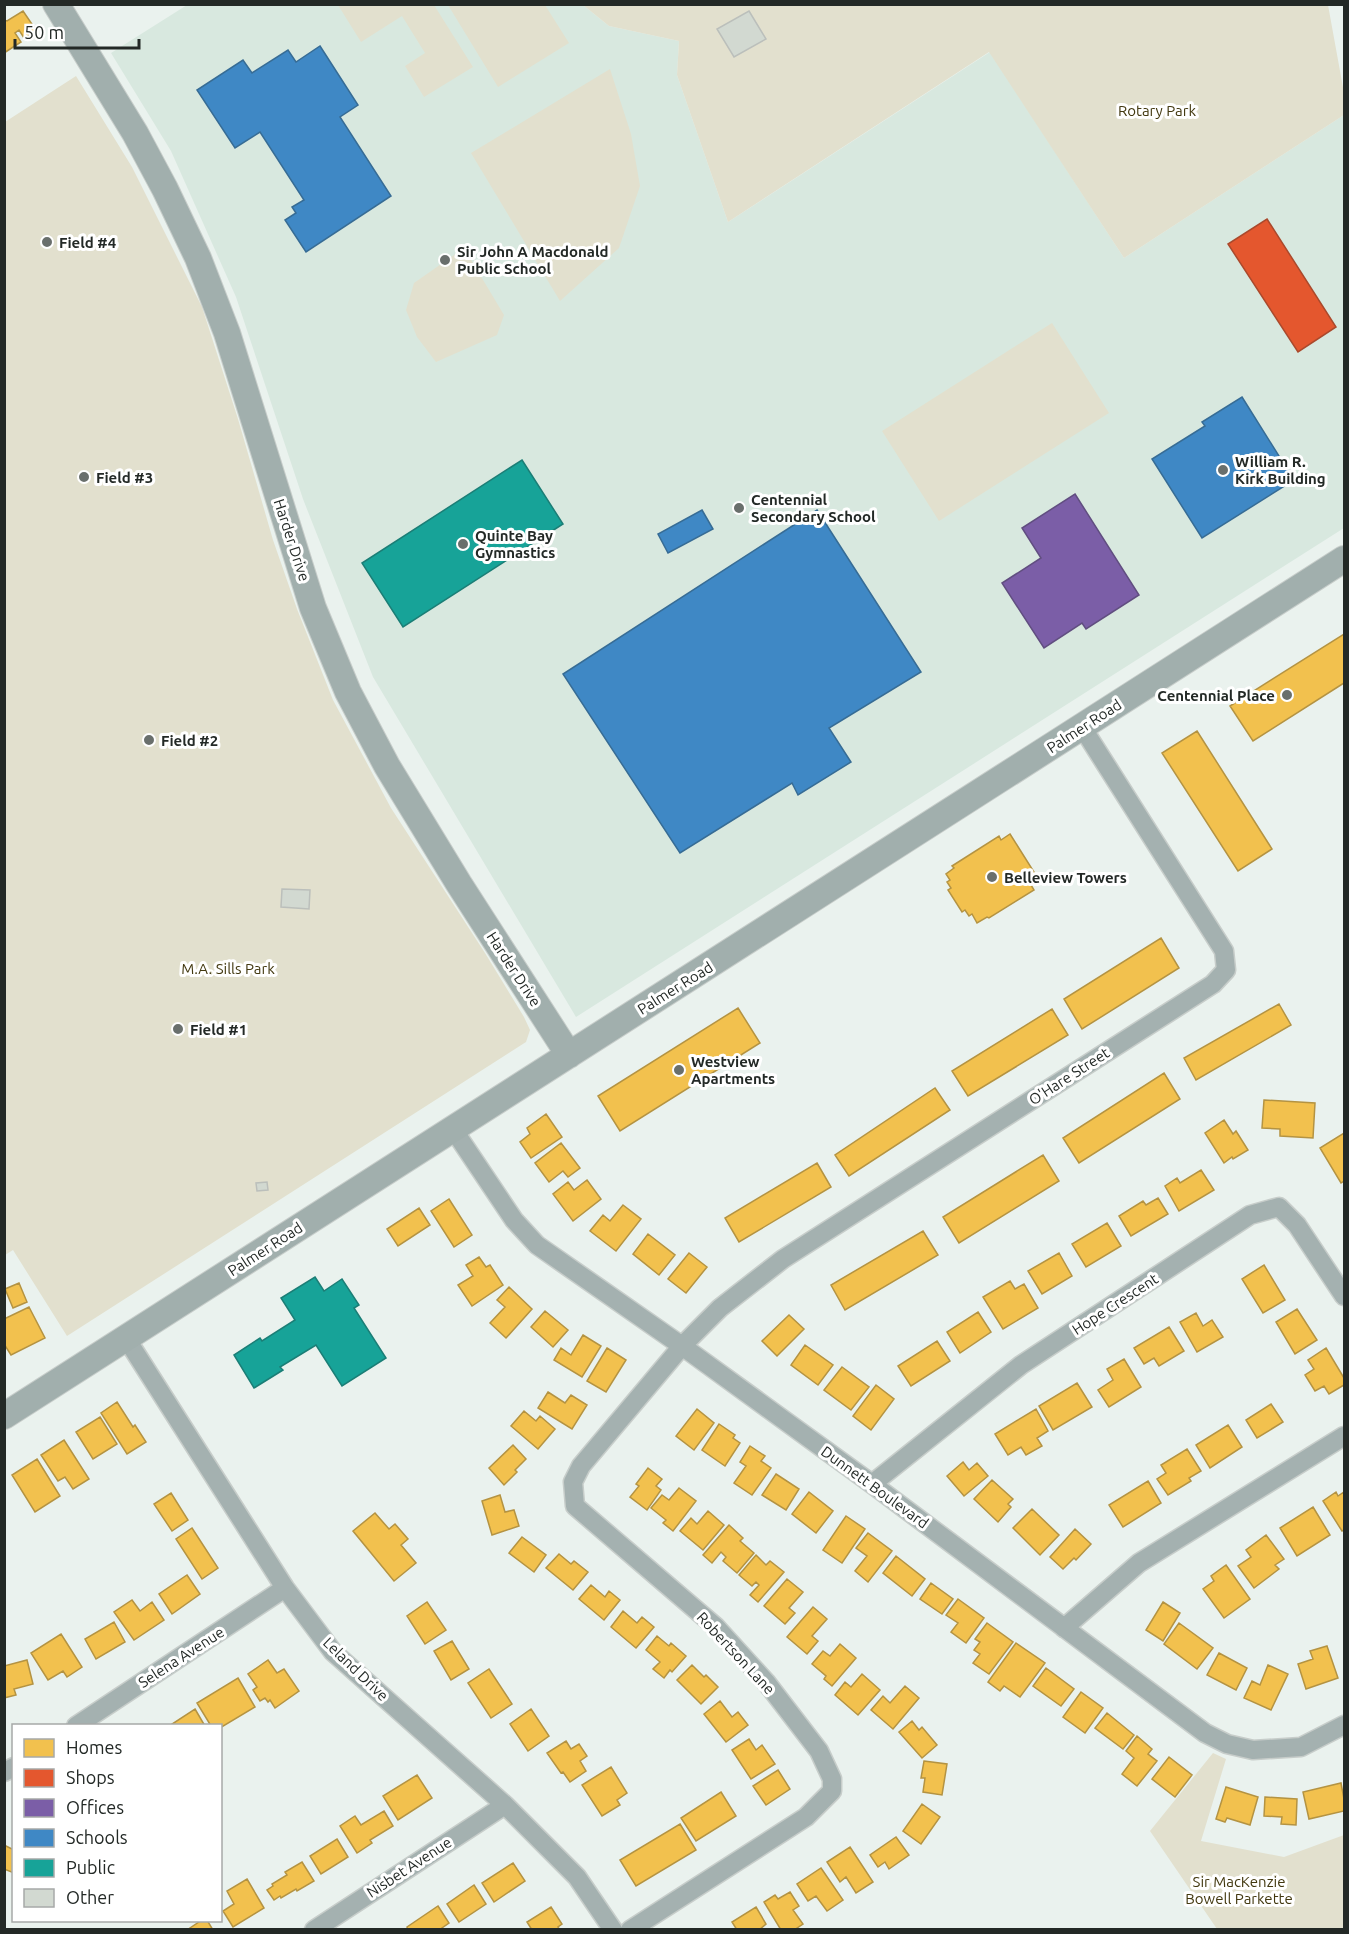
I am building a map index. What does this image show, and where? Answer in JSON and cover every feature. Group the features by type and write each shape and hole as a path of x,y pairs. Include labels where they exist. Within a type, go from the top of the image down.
{"street":[{"name":"Harder Drive","path":"56,4 135,133 198,258 227,333 314,608 348,692 387,766 569,1055"},
{"name":"Palmer Road","path":"4,1416 1344,559"},
{"name":"O'Hare Street","path":"682,1347 720,1308 783,1259 1213,984 1226,970 1224,951 1082,727"},
{"name":"Dunnett Boulevard","path":"453,1129 514,1220 537,1245 872,1484 1205,1733 1227,1744 1253,1750 1301,1747 1344,1725"},
{"name":"Hope Crescent","path":"872,1484 1021,1365 1250,1215 1279,1207 1296,1226 1344,1296"},
{"name":"Leland Drive","path":"126,1338 285,1588 333,1652 505,1805 577,1877 613,1929"},
{"name":"Robertson Lane","path":"630,1929 806,1817 832,1791 832,1779 819,1751 766,1682 716,1627 575,1506 573,1482 582,1466 682,1347"},
{"path":"1064,1628 1139,1563 1344,1436"},
{"name":"Selena Avenue","path":"78,1724 285,1588"},
{"name":"Nisbet Avenue","path":"314,1929 505,1805"}],"shaded area":[{"path":"187,5 583,5 609,26 679,41 677,75 728,222 990,52 1124,258 1344,115 1344,528 576,1017 373,677 303,499 236,297 171,151 111,53"}],"green space":[{"path":"338,5 434,5 473,67 424,97 405,66 425,53 402,16 361,42"},
{"path":"448,5 545,5 569,43 498,87"},
{"name":"Rotary Park","path":"583,5 1328,5 1344,93 1344,115 1124,258 989,52 728,222 677,75 679,41 609,26"},
{"path":"610,69 631,134 640,186 619,248 560,301 471,153"},
{"name":"M.A. Sills Park","path":"76,76 132,167 202,307 273,540 333,700 391,808 485,953 530,1030 526,1042 67,1336 13,1250 5,1255 5,122"},
{"path":"464,248 504,315 497,335 436,362 417,337 406,310 414,283"},
{"path":"1052,323 1109,413 939,521 882,431"},
{"name":"Sir MacKenzie Bowell Parkette","path":"1213,1753 1226,1759 1201,1841 1284,1857 1344,1835 1344,1929 1217,1929 1150,1831"}],"building: Homes":[{"path":"23,11 36,30 24,38 19,30 15,33 21,42 4,53 4,20 7,21"},
{"name":"Centennial Place","path":"1344,634 1344,683 1253,741 1230,706"},
{"path":"1197,731 1272,849 1238,871 1162,753"},
{"name":"Belleview Towers","path":"1010,834 1039,880 1031,885 1034,890 977,923 972,914 969,916 965,910 962,912 948,890 951,888 947,882 950,880 946,874 954,868 952,866 999,836 1001,840"},
{"path":"1161,938 1179,968 1082,1029 1064,999"},
{"path":"1279,1004 1291,1025 1196,1080 1184,1058"},
{"name":"Westview Apartments","path":"738,1008 760,1043 620,1131 598,1096"},
{"path":"1052,1009 1068,1035 968,1096 952,1071"},
{"path":"1164,1073 1180,1099 1079,1163 1063,1138"},
{"path":"935,1088 950,1110 849,1176 835,1155"},
{"path":"1264,1100 1315,1103 1313,1138 1280,1136 1280,1129 1262,1128"},
{"path":"546,1114 562,1137 531,1158 520,1142 530,1134 527,1128"},
{"path":"1224,1120 1233,1134 1236,1131 1248,1150 1224,1163 1205,1133"},
{"path":"1344,1133 1344,1181 1341,1183 1320,1148"},
{"path":"561,1143 580,1168 568,1177 563,1171 549,1182 535,1163"},
{"path":"1043,1155 1059,1181 959,1243 943,1217"},
{"path":"817,1163 831,1187 739,1242 725,1218"},
{"path":"1201,1170 1214,1190 1179,1211 1165,1186 1177,1178 1180,1183"},
{"path":"587,1180 601,1199 573,1221 553,1194 568,1182 574,1190"},
{"path":"1158,1198 1168,1214 1131,1236 1119,1216 1143,1201 1146,1205"},
{"path":"449,1199 472,1235 454,1247 431,1211"},
{"path":"623,1205 641,1219 616,1251 590,1231 603,1215 610,1221"},
{"path":"419,1208 430,1225 398,1246 387,1229"},
{"path":"1107,1223 1121,1246 1086,1267 1072,1244"},
{"path":"923,1231 938,1255 845,1310 831,1285"},
{"path":"648,1234 675,1255 659,1275 633,1254"},
{"path":"689,1253 707,1267 686,1293 668,1279"},
{"path":"1059,1253 1072,1276 1042,1294 1028,1271"},
{"path":"479,1257 486,1267 490,1265 503,1285 472,1306 458,1285 473,1276 466,1265"},
{"path":"1264,1265 1285,1300 1263,1313 1242,1279"},
{"path":"1010,1281 1015,1289 1024,1284 1038,1308 1003,1329 983,1297"},
{"path":"19,1283 27,1302 13,1308 5,1289"},
{"path":"509,1287 532,1309 506,1338 490,1323 505,1307 497,1300"},
{"path":"29,1307 45,1338 11,1355 4,1344 4,1319"},
{"path":"1297,1309 1317,1340 1295,1354 1276,1322"},
{"path":"545,1311 568,1330 553,1347 531,1327"},
{"path":"978,1312 991,1332 960,1353 947,1332"},
{"path":"1196,1313 1203,1326 1212,1320 1223,1337 1197,1352 1180,1322"},
{"path":"789,1315 804,1329 777,1356 762,1341"},
{"path":"1169,1327 1184,1351 1159,1366 1154,1358 1144,1364 1134,1348"},
{"path":"583,1335 601,1346 582,1377 554,1360 561,1348 571,1355"},
{"path":"937,1341 950,1361 911,1386 898,1366"},
{"path":"805,1345 833,1365 818,1385 791,1365"},
{"path":"607,1348 626,1360 606,1392 587,1381"},
{"path":"1326,1348 1344,1378 1344,1385 1329,1394 1324,1386 1315,1391 1305,1375 1314,1369 1308,1360"},
{"path":"1124,1359 1141,1387 1109,1407 1098,1390 1113,1380 1107,1369"},
{"path":"842,1367 869,1387 851,1410 824,1390"},
{"path":"1077,1383 1092,1407 1053,1430 1039,1406"},
{"path":"876,1385 894,1399 871,1430 853,1416"},
{"path":"548,1392 565,1403 571,1395 587,1405 572,1429 538,1408"},
{"path":"117,1402 146,1442 127,1454 101,1413"},
{"path":"1271,1404 1283,1422 1257,1438 1246,1420"},
{"path":"697,1409 714,1423 694,1450 676,1436"},
{"path":"1036,1409 1048,1431 1037,1438 1042,1446 1026,1455 1021,1447 1008,1455 995,1434"},
{"path":"524,1411 536,1421 540,1416 555,1429 538,1449 511,1426"},
{"path":"100,1417 117,1444 93,1459 76,1432"},
{"path":"719,1424 735,1435 733,1438 740,1443 725,1466 702,1450"},
{"path":"1228,1425 1242,1447 1210,1468 1196,1445"},
{"path":"64,1440 89,1479 73,1489 65,1477 58,1481 41,1455"},
{"path":"513,1445 526,1459 504,1485 489,1468"},
{"path":"750,1446 765,1456 761,1461 771,1468 752,1495 734,1483 746,1466 740,1462"},
{"path":"1187,1449 1201,1471 1189,1478 1191,1481 1168,1495 1157,1479 1166,1473 1161,1465"},
{"path":"37,1459 60,1496 35,1512 12,1475"},
{"path":"963,1462 969,1470 977,1463 988,1476 964,1496 947,1476"},
{"path":"648,1468 662,1479 656,1486 661,1490 647,1510 630,1497 639,1486 636,1484"},
{"path":"776,1474 799,1489 786,1510 762,1495"},
{"path":"992,1480 1013,1499 1008,1504 1011,1507 998,1522 974,1499"},
{"path":"1148,1481 1161,1503 1123,1527 1109,1505"},
{"path":"679,1488 696,1501 673,1531 663,1523 666,1520 651,1508 662,1495 669,1500"},
{"path":"809,1492 833,1511 816,1533 792,1514"},
{"path":"1336,1492 1338,1496 1344,1492 1344,1530 1342,1531 1323,1501"},
{"path":"171,1493 188,1520 172,1531 154,1504"},
{"path":"500,1495 505,1512 514,1510 519,1526 492,1535 482,1501"},
{"path":"1313,1507 1330,1535 1297,1556 1280,1528"},
{"path":"1032,1509 1059,1535 1040,1555 1013,1528"},
{"path":"708,1511 724,1525 703,1550 680,1531 691,1518 697,1524"},
{"path":"375,1513 389,1529 395,1524 408,1539 401,1545 416,1563 394,1581 353,1531"},
{"path":"846,1516 865,1529 842,1563 823,1550"},
{"path":"729,1525 743,1538 740,1541 754,1553 737,1573 723,1561 726,1557 721,1552 712,1563 703,1555"},
{"path":"192,1528 218,1568 202,1579 176,1539"},
{"path":"1075,1529 1091,1544 1076,1560 1074,1558 1063,1569 1050,1557"},
{"path":"868,1533 892,1551 868,1582 855,1571 867,1556 856,1548"},
{"path":"1266,1535 1284,1559 1275,1565 1279,1569 1254,1588 1238,1566 1251,1557 1246,1550"},
{"path":"522,1537 546,1555 534,1572 509,1553"},
{"path":"559,1554 571,1564 574,1561 588,1572 573,1590 546,1568"},
{"path":"756,1555 766,1565 770,1561 784,1572 758,1602 750,1595 759,1585 756,1582 752,1586 739,1575"},
{"path":"896,1556 925,1579 912,1596 883,1573"},
{"path":"1226,1565 1250,1599 1224,1618 1203,1589 1214,1581 1211,1576"},
{"path":"187,1575 200,1594 172,1614 159,1594"},
{"path":"787,1579 803,1592 789,1608 795,1613 785,1624 764,1606"},
{"path":"931,1583 953,1599 942,1614 920,1599"},
{"path":"591,1585 605,1597 609,1591 620,1600 604,1620 579,1599"},
{"path":"958,1599 984,1618 966,1643 951,1632 958,1623 946,1615"},
{"path":"132,1600 140,1611 152,1602 164,1620 134,1640 114,1612"},
{"path":"427,1602 446,1630 425,1644 407,1616"},
{"path":"1163,1602 1180,1613 1163,1641 1146,1630"},
{"path":"813,1607 827,1619 812,1636 818,1641 807,1654 787,1637"},
{"path":"623,1611 637,1623 642,1617 654,1627 636,1648 611,1627"},
{"path":"114,1622 125,1642 96,1659 85,1639"},
{"path":"987,1623 1013,1642 989,1674 973,1663 980,1654 974,1650 980,1642 975,1639"},
{"path":"1179,1623 1213,1648 1197,1669 1164,1644"},
{"path":"61,1634 82,1667 67,1677 63,1671 48,1680 31,1653"},
{"path":"657,1636 669,1646 671,1643 686,1656 664,1678 653,1669 660,1662 646,1650"},
{"path":"452,1641 469,1669 451,1680 434,1651"},
{"path":"1016,1643 1045,1663 1020,1697 1004,1686 1000,1691 988,1682"},
{"path":"840,1644 856,1658 832,1686 824,1679 826,1676 812,1664 823,1651 830,1656"},
{"path":"1327,1646 1338,1678 1306,1689 1298,1664 1313,1659 1310,1651"},
{"path":"1219,1653 1247,1668 1236,1690 1207,1675"},
{"path":"27,1660 33,1684 14,1689 16,1695 4,1698 4,1666"},
{"path":"268,1660 277,1673 284,1669 299,1691 275,1708 270,1700 268,1702 265,1698 260,1701 253,1690 257,1687 248,1674"},
{"path":"692,1665 718,1687 701,1704 677,1680"},
{"path":"1268,1665 1288,1674 1271,1710 1244,1698 1252,1681 1260,1685"},
{"path":"1046,1668 1074,1689 1061,1706 1033,1686"},
{"path":"489,1669 512,1704 491,1718 468,1683"},
{"path":"862,1674 880,1690 858,1715 835,1695 845,1682 851,1687"},
{"path":"238,1678 255,1707 222,1727 222,1724 210,1724 197,1703"},
{"path":"905,1686 919,1698 893,1729 871,1710 883,1696 890,1703"},
{"path":"1081,1692 1103,1708 1085,1733 1063,1717"},
{"path":"720,1701 732,1717 738,1712 748,1725 726,1742 704,1714"},
{"path":"195,1709 204,1724 172,1724"},
{"path":"531,1709 549,1736 528,1751 510,1724"},
{"path":"1107,1713 1134,1735 1123,1749 1095,1728"},
{"path":"912,1721 919,1730 922,1727 937,1745 922,1758 899,1732"},
{"path":"1137,1736 1152,1749 1148,1754 1157,1761 1137,1786 1122,1774 1134,1758 1126,1751"},
{"path":"749,1739 756,1750 762,1745 775,1764 751,1779 732,1750"},
{"path":"566,1741 571,1749 579,1744 587,1756 580,1761 586,1771 570,1782 547,1753"},
{"path":"1169,1757 1192,1775 1175,1797 1152,1779"},
{"path":"924,1761 947,1764 942,1795 923,1792 925,1778 921,1778"},
{"path":"611,1767 627,1793 617,1800 620,1805 602,1816 582,1785"},
{"path":"778,1770 790,1789 766,1805 753,1786"},
{"path":"417,1775 432,1798 398,1820 383,1796"},
{"path":"1341,1783 1344,1811 1309,1819 1303,1792"},
{"path":"1226,1787 1258,1797 1250,1825 1227,1818 1225,1822 1216,1819"},
{"path":"721,1792 736,1816 696,1841 681,1818"},
{"path":"1265,1797 1297,1799 1296,1825 1281,1824 1282,1817 1264,1816"},
{"path":"922,1804 940,1817 921,1844 903,1831"},
{"path":"384,1811 393,1826 370,1840 372,1843 357,1853 340,1826 355,1816 361,1825"},
{"path":"680,1824 696,1850 636,1886 620,1860"},
{"path":"896,1837 909,1855 889,1869 885,1862 878,1867 870,1855"},
{"path":"337,1839 348,1857 321,1874 310,1856"},
{"path":"4,1845 12,1849 12,1872 4,1869"},
{"path":"850,1847 873,1882 856,1893 846,1877 840,1882 827,1862"},
{"path":"302,1862 314,1881 274,1900 267,1890 287,1875 285,1872"},
{"path":"513,1863 525,1881 494,1902 482,1883"},
{"path":"821,1868 843,1900 827,1911 816,1896 808,1901 797,1884"},
{"path":"247,1879 264,1908 233,1927 223,1911 234,1904 227,1891"},
{"path":"474,1885 486,1904 459,1922 447,1904"},
{"path":"790,1892 799,1906 793,1910 803,1924 794,1930 781,1930 764,1902 775,1895 778,1899"},
{"path":"438,1906 449,1923 442,1928 443,1930 408,1930 407,1927"},
{"path":"551,1907 562,1924 558,1927 560,1930 532,1930 527,1922"},
{"path":"756,1907 766,1924 759,1930 737,1930 732,1922"},
{"path":"199,1922 208,1922 213,1930 187,1930"}],"building: Shops":[{"path":"1267,219 1336,327 1298,352 1228,244"}],"building: Offices":[{"path":"1075,494 1139,595 1086,629 1082,623 1044,648 1002,583 1041,558 1022,528"}],"building: Schools":[{"path":"320,46 358,105 340,117 391,196 306,252 285,220 296,213 292,207 304,200 260,132 235,148 197,90 243,60 252,73 288,50 296,62"},
{"name":"William R. Kirk Building","path":"1242,397 1294,480 1202,538 1152,459 1205,426 1202,422"},
{"path":"702,510 713,529 668,553 658,534"},
{"path":"817,510 921,672 829,728 851,762 798,795 792,783 680,853 563,674"}],"building: Public":[{"name":"Quinte Bay Gymnastics","path":"522,460 563,524 403,627 362,563"},
{"path":"315,1277 324,1291 342,1279 359,1305 354,1308 386,1358 342,1386 316,1345 280,1367 283,1370 254,1388 234,1355 260,1338 262,1341 295,1320 281,1298"}],"building: Other":[{"path":"749,11 766,39 734,57 717,29"},
{"path":"282,889 310,890 309,909 281,907"},
{"path":"267,1182 268,1190 257,1191 256,1183"}],"place":[{"name":"Field #4","path":"47,242"},
{"name":"Sir John A Macdonald Public School","path":"445,260"},
{"name":"William R. Kirk Building","path":"1223,470"},
{"name":"Field #3","path":"84,477"},
{"name":"Centennial Secondary School","path":"739,508"},
{"name":"Quinte Bay Gymnastics","path":"463,544"},
{"name":"Centennial Place","path":"1287,695"},
{"name":"Field #2","path":"149,740"},
{"name":"Belleview Towers","path":"992,877"},
{"name":"Field #1","path":"178,1029"},
{"name":"Westview Apartments","path":"679,1070"}]}
